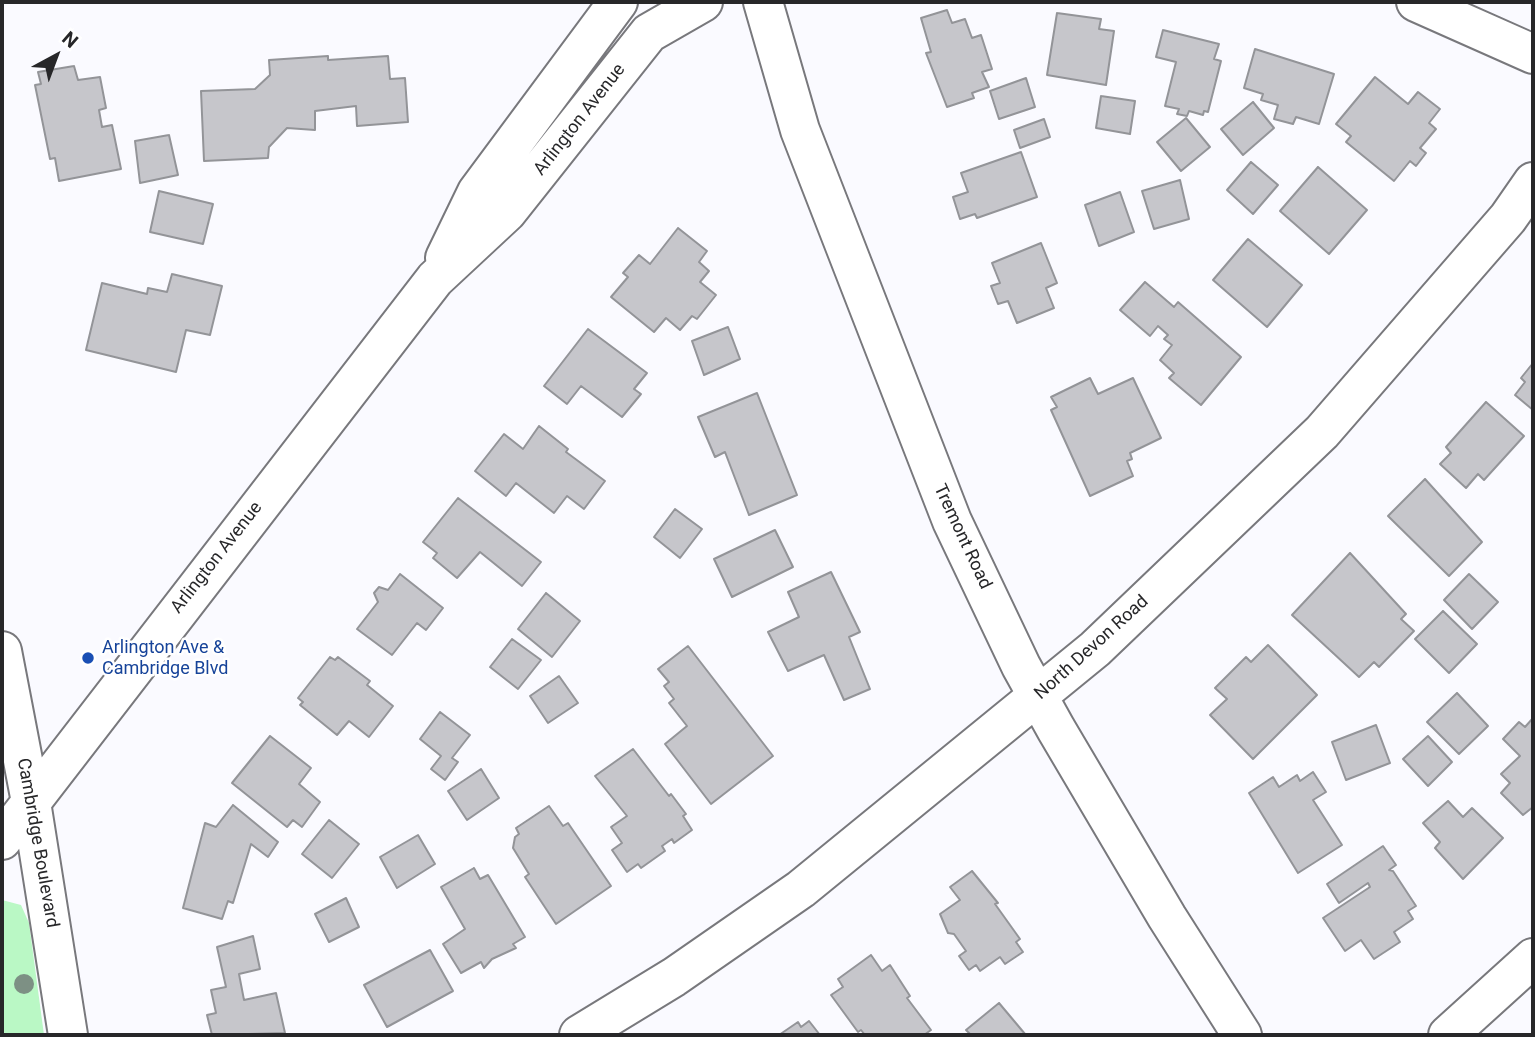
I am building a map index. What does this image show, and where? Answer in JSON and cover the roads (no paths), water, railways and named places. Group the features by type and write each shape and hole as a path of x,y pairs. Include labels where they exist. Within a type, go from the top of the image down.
{"street":[{"name":"Arlington Avenue","path":"435,279 477,192 618,2"},
{"name":"Arlington Avenue","path":"2,840 435,279 507,212 649,33 703,2"},
{"name":"Tremont Road","path":"764,2 800,130 952,521 1038,697 1167,918 1242,1035"},
{"path":"1416,2 1533,54"},
{"name":"North Devon Road","path":"579,1035 674,977 801,889 1096,649 1322,432 1508,218 1533,182"},
{"name":"Cambridge Boulevard","path":"2,651 31,802 68,1035"},
{"path":"1448,1035 1533,958"}],"place":[{"name":"Arlington Ave & Cambridge Blvd","path":"88,658"}]}
